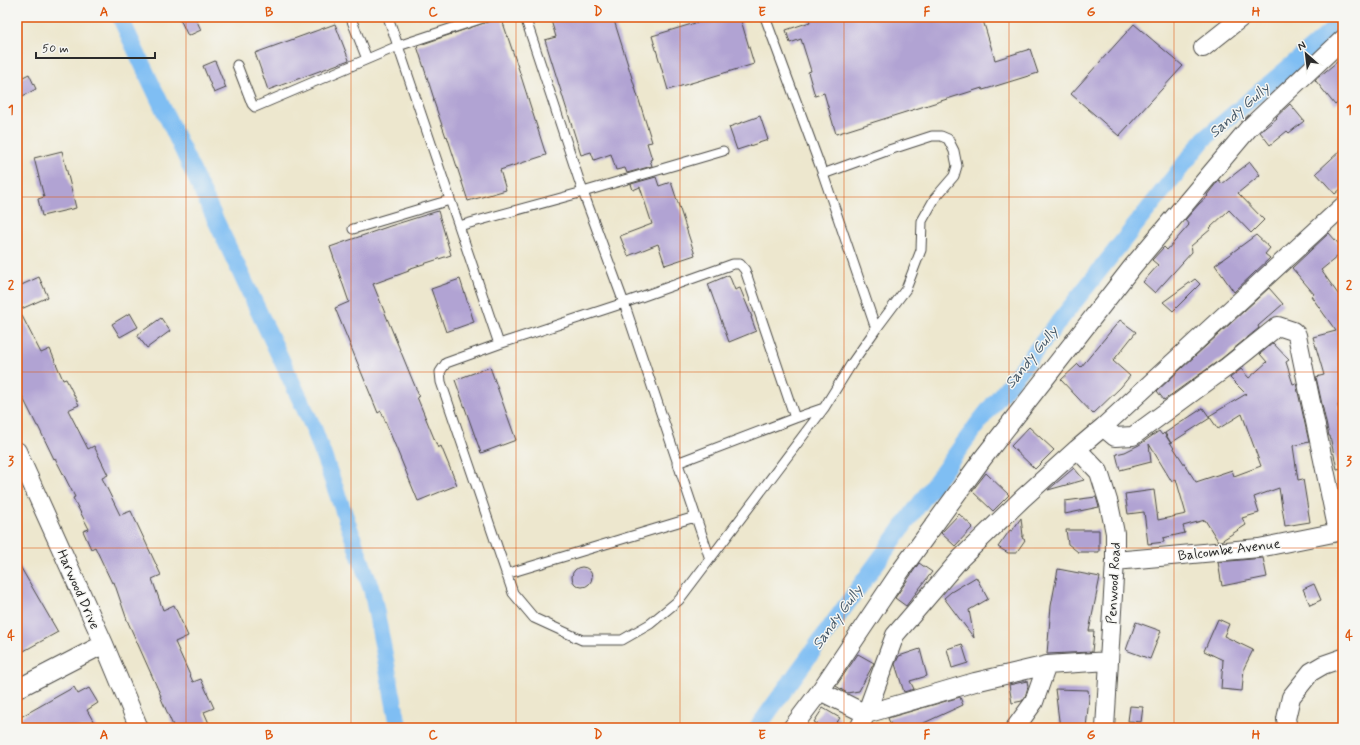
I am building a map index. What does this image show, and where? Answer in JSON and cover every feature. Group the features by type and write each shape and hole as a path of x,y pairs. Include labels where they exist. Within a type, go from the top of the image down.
{"street":[{"path":"1203,48 1242,17"},
{"path":"792,728 820,691 902,569 983,458 1133,266 1249,128 1343,39"},
{"path":"861,724 895,635 961,558 1077,449 1103,427 1343,206"},
{"path":"1103,427 1115,437 1133,436 1227,368 1278,326 1293,331 1298,335 1340,531"},
{"name":"Penwood Road","path":"1077,449 1099,472 1109,504 1115,533 1115,561 1104,728"},
{"name":"Harwood Drive","path":"19,459 104,644 139,728"},
{"name":"Balcombe Avenue","path":"1115,561 1259,548 1340,531"},
{"path":"17,689 104,644"},
{"path":"1288,728 1286,719 1291,697 1312,672 1323,665 1343,658"},
{"path":"861,724 975,682 1047,665 1109,661"},
{"path":"1015,728 1034,702 1047,665"},
{"path":"820,691 861,724"}],"lane":[{"path":"388,17 499,344"},
{"path":"237,65 252,104 255,107 398,46 486,17"},
{"path":"525,17 583,192 624,303 710,560"},
{"path":"765,17 823,174 876,329"},
{"path":"352,21 367,59"},
{"path":"796,418 745,270 740,264 733,264 624,303 446,363 440,372 441,382 513,593 534,618 582,640 622,640 650,624 679,600 824,408 852,363 906,289 921,250 922,221 935,198 954,176 957,166 954,151 948,139 941,136 932,136 823,174"},
{"path":"459,226 723,151"},
{"path":"353,229 450,200"},
{"path":"677,463 824,408"},
{"path":"506,574 695,517"}],"building":[{"path":"179,17 195,17 201,30 188,36"},
{"path":"501,17 546,155 500,170 506,190 468,201 447,136 446,137 433,99 417,46"},
{"path":"550,17 613,17 652,142 647,143 652,159 650,160 652,166 627,173 625,168 616,170 611,154 594,160 591,152 581,155 545,40 556,37"},
{"path":"715,17 740,17 754,64 668,90 652,36"},
{"path":"808,17 982,17 995,60 1030,49 1038,73 983,90 982,88 836,134 824,93 815,96 808,72 811,71 801,39 790,43 786,30 810,22"},
{"path":"335,24 349,60 268,90 255,53"},
{"path":"1134,24 1183,66 1119,136 1071,94"},
{"path":"1343,57 1343,98 1335,105 1315,80"},
{"path":"215,61 226,88 214,93 203,66"},
{"path":"29,74 36,89 17,99 17,80"},
{"path":"1290,104 1304,121 1289,133 1287,131 1270,145 1260,132 1277,118 1276,117"},
{"path":"760,116 768,140 737,150 729,127"},
{"path":"1343,148 1343,187 1335,194 1316,173"},
{"path":"62,151 76,208 42,216 38,199 44,197 34,158"},
{"path":"1250,162 1260,175 1238,193 1264,220 1251,233 1229,210 1210,228 1211,229 1191,246 1192,252 1155,293 1143,282 1158,265 1152,260 1164,247 1167,250 1189,225 1185,220 1208,196 1207,195 1219,180 1222,184"},
{"path":"656,177 659,186 671,182 695,255 665,265 658,244 628,256 620,236 652,224 640,187 633,190 631,184"},
{"path":"438,211 451,255 408,269 409,271 373,284 419,396 417,397 438,448 441,446 457,485 418,501 381,411 378,413 335,308 349,302 330,247"},
{"path":"1329,233 1343,249 1343,252 1321,270 1343,301 1343,404 1338,405 1343,425 1343,468 1337,469 1316,377 1324,375 1313,337 1336,331 1311,296 1314,294 1292,268"},
{"path":"1256,235 1270,248 1265,254 1270,258 1234,292 1215,265"},
{"path":"729,275 735,290 740,288 756,331 729,342 708,284"},
{"path":"39,277 48,297 19,310 41,353 50,349 63,380 66,379 79,405 68,410 88,449 94,446 108,475 102,478 120,515 131,511 161,575 152,579 163,610 174,605 188,636 175,642 193,682 201,679 214,708 204,712 211,728 174,728 127,620 114,582 112,583 95,547 91,549 83,531 89,529 73,498 75,497 37,426 17,384 17,287"},
{"path":"460,279 474,322 446,332 431,289"},
{"path":"1195,279 1200,284 1173,311 1163,302"},
{"path":"1269,288 1283,304 1258,326 1259,328 1221,359 1164,400 1157,391"},
{"path":"130,313 138,327 120,337 112,324"},
{"path":"161,318 170,331 147,348 137,335"},
{"path":"1120,320 1136,332 1113,361 1130,376 1121,387 1093,414 1061,380 1078,364 1081,367"},
{"path":"1273,343 1289,360 1286,362 1293,384 1296,383 1309,442 1293,446 1298,480 1303,479 1310,522 1285,526 1279,488 1254,497 1259,513 1242,518 1246,525 1221,541 1218,541 1205,520 1183,526 1185,533 1163,538 1164,542 1148,544 1144,512 1128,514 1125,494 1154,490 1158,520 1186,514 1176,479 1172,482 1149,444 1151,462 1120,470 1116,454 1125,452 1139,445 1159,431 1162,435 1164,433 1196,482 1232,470 1234,476 1261,466 1242,414 1218,429 1209,416 1246,394 1230,378 1241,369 1249,378 1267,362 1260,354"},
{"path":"490,367 516,440 481,453 455,380"},
{"path":"1203,408 1210,418 1171,443 1165,433"},
{"path":"1029,427 1054,450 1035,469 1011,446"},
{"path":"1074,468 1084,480 1048,490"},
{"path":"986,473 1009,495 993,511 972,491"},
{"path":"1096,497 1099,507 1065,514 1065,501"},
{"path":"959,514 973,527 955,546 941,533"},
{"path":"1021,518 1022,538 1025,540 1016,553 1008,553 998,547"},
{"path":"1066,530 1099,530 1099,552 1078,552 1068,544"},
{"path":"1263,558 1267,577 1222,586 1218,562"},
{"path":"17,561 58,632 22,652 17,643"},
{"path":"919,563 932,572 906,606 895,598"},
{"path":"582,567 589,570 592,577 589,584 582,587 575,584 572,577 575,570"},
{"path":"1058,569 1100,577 1089,631 1094,631 1092,652 1047,654 1051,606"},
{"path":"976,577 988,599 969,610 974,638 944,598"},
{"path":"1314,584 1321,600 1310,605 1303,589"},
{"path":"1218,619 1229,624 1224,636 1253,650 1244,668 1242,691 1221,689 1223,660 1204,651"},
{"path":"1136,622 1161,631 1150,659 1126,650"},
{"path":"962,644 968,663 952,668 947,649"},
{"path":"920,649 927,676 910,681 914,689 904,692 895,664 899,656"},
{"path":"858,654 874,663 859,691 847,693 836,686"},
{"path":"1027,681 1028,687 1025,697 1022,701 1012,703 1009,685"},
{"path":"74,687 78,694 89,688 98,703 87,710 97,728 17,728 17,719"},
{"path":"1055,689 1088,690 1089,698 1086,728 1060,728"},
{"path":"960,697 963,705 913,728 892,728 888,718"},
{"path":"1130,706 1143,707 1141,722 1128,721"},
{"path":"823,708 840,718 833,728 824,728 814,722"}],"waterway":[{"path":"120,17 314,429 372,591 399,728"},
{"name":"Sandy Gully","path":"757,728 979,422 1204,139 1343,21"}]}
